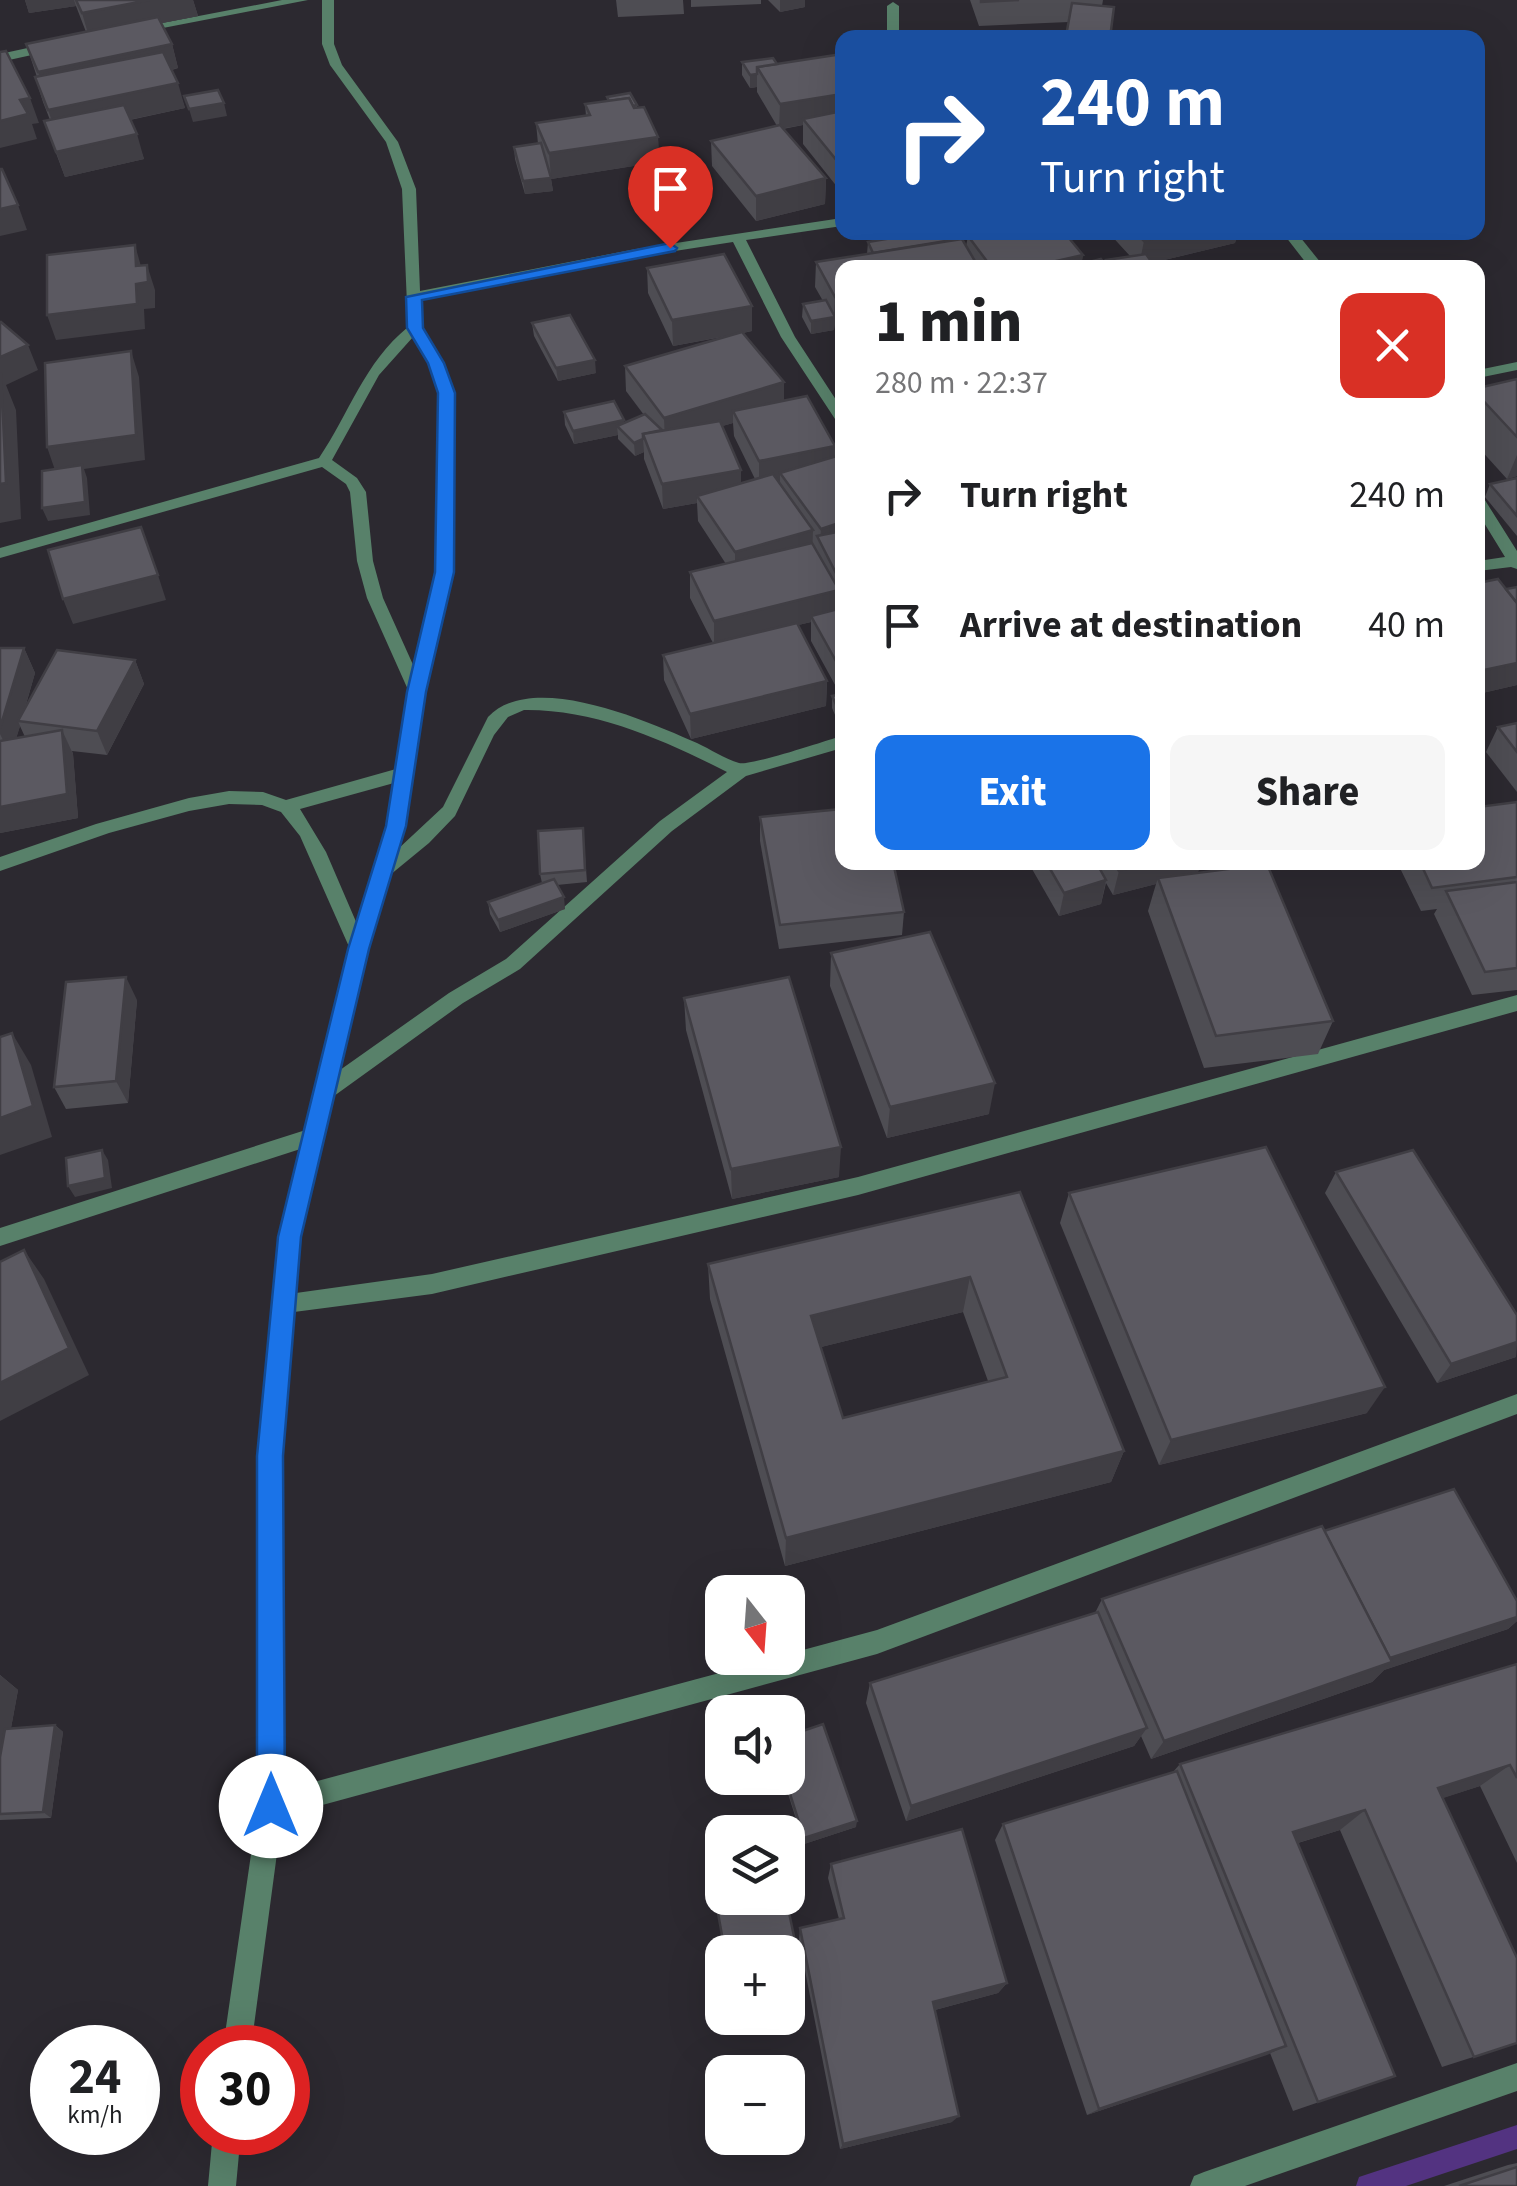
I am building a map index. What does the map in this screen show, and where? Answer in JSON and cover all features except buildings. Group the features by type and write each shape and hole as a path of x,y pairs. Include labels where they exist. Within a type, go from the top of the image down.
{"street":[{"path":"131,30 302,0"},
{"path":"240,2025 271,1806 270,1456 290,1237 358,949 396,826 416,692 444,572 446,393 436,363 415,328 409,189 392,142 336,65 328,44 328,0"},
{"path":"893,6 893,30"},
{"path":"0,58 75,42"},
{"path":"414,297 835,223"},
{"path":"738,238 788,337 835,409"},
{"path":"1295,240 1311,260"},
{"path":"0,553 324,461 343,436 374,365 415,328"},
{"path":"1485,373 1517,366"},
{"path":"324,461 352,480 358,492 365,561 376,598 416,692"},
{"path":"1485,512 1516,562 1485,565"},
{"path":"383,870 434,828 455,803 500,715 522,703 546,703 681,740 740,771"},
{"path":"325,1091 456,998 514,964 666,826 740,771 835,744"},
{"path":"0,864 183,805 224,798 286,806 403,774"},
{"path":"286,806 312,841 358,949"},
{"path":"284,1304 432,1284 858,1186 1517,1003"},
{"path":"0,1238 314,1136"},
{"path":"271,1806 877,1642 1517,1404"},
{"path":"1204,2186 1517,2078"},
{"path":"222,2186 225,2155"}],"waterway":[{"path":"1368,2186 1517,2137"}],"route":[{"path":"271,1806 270,1456 290,1237 358,949 396,826 416,692 444,572 446,393 436,363 415,328 414,297 670,248"}]}
